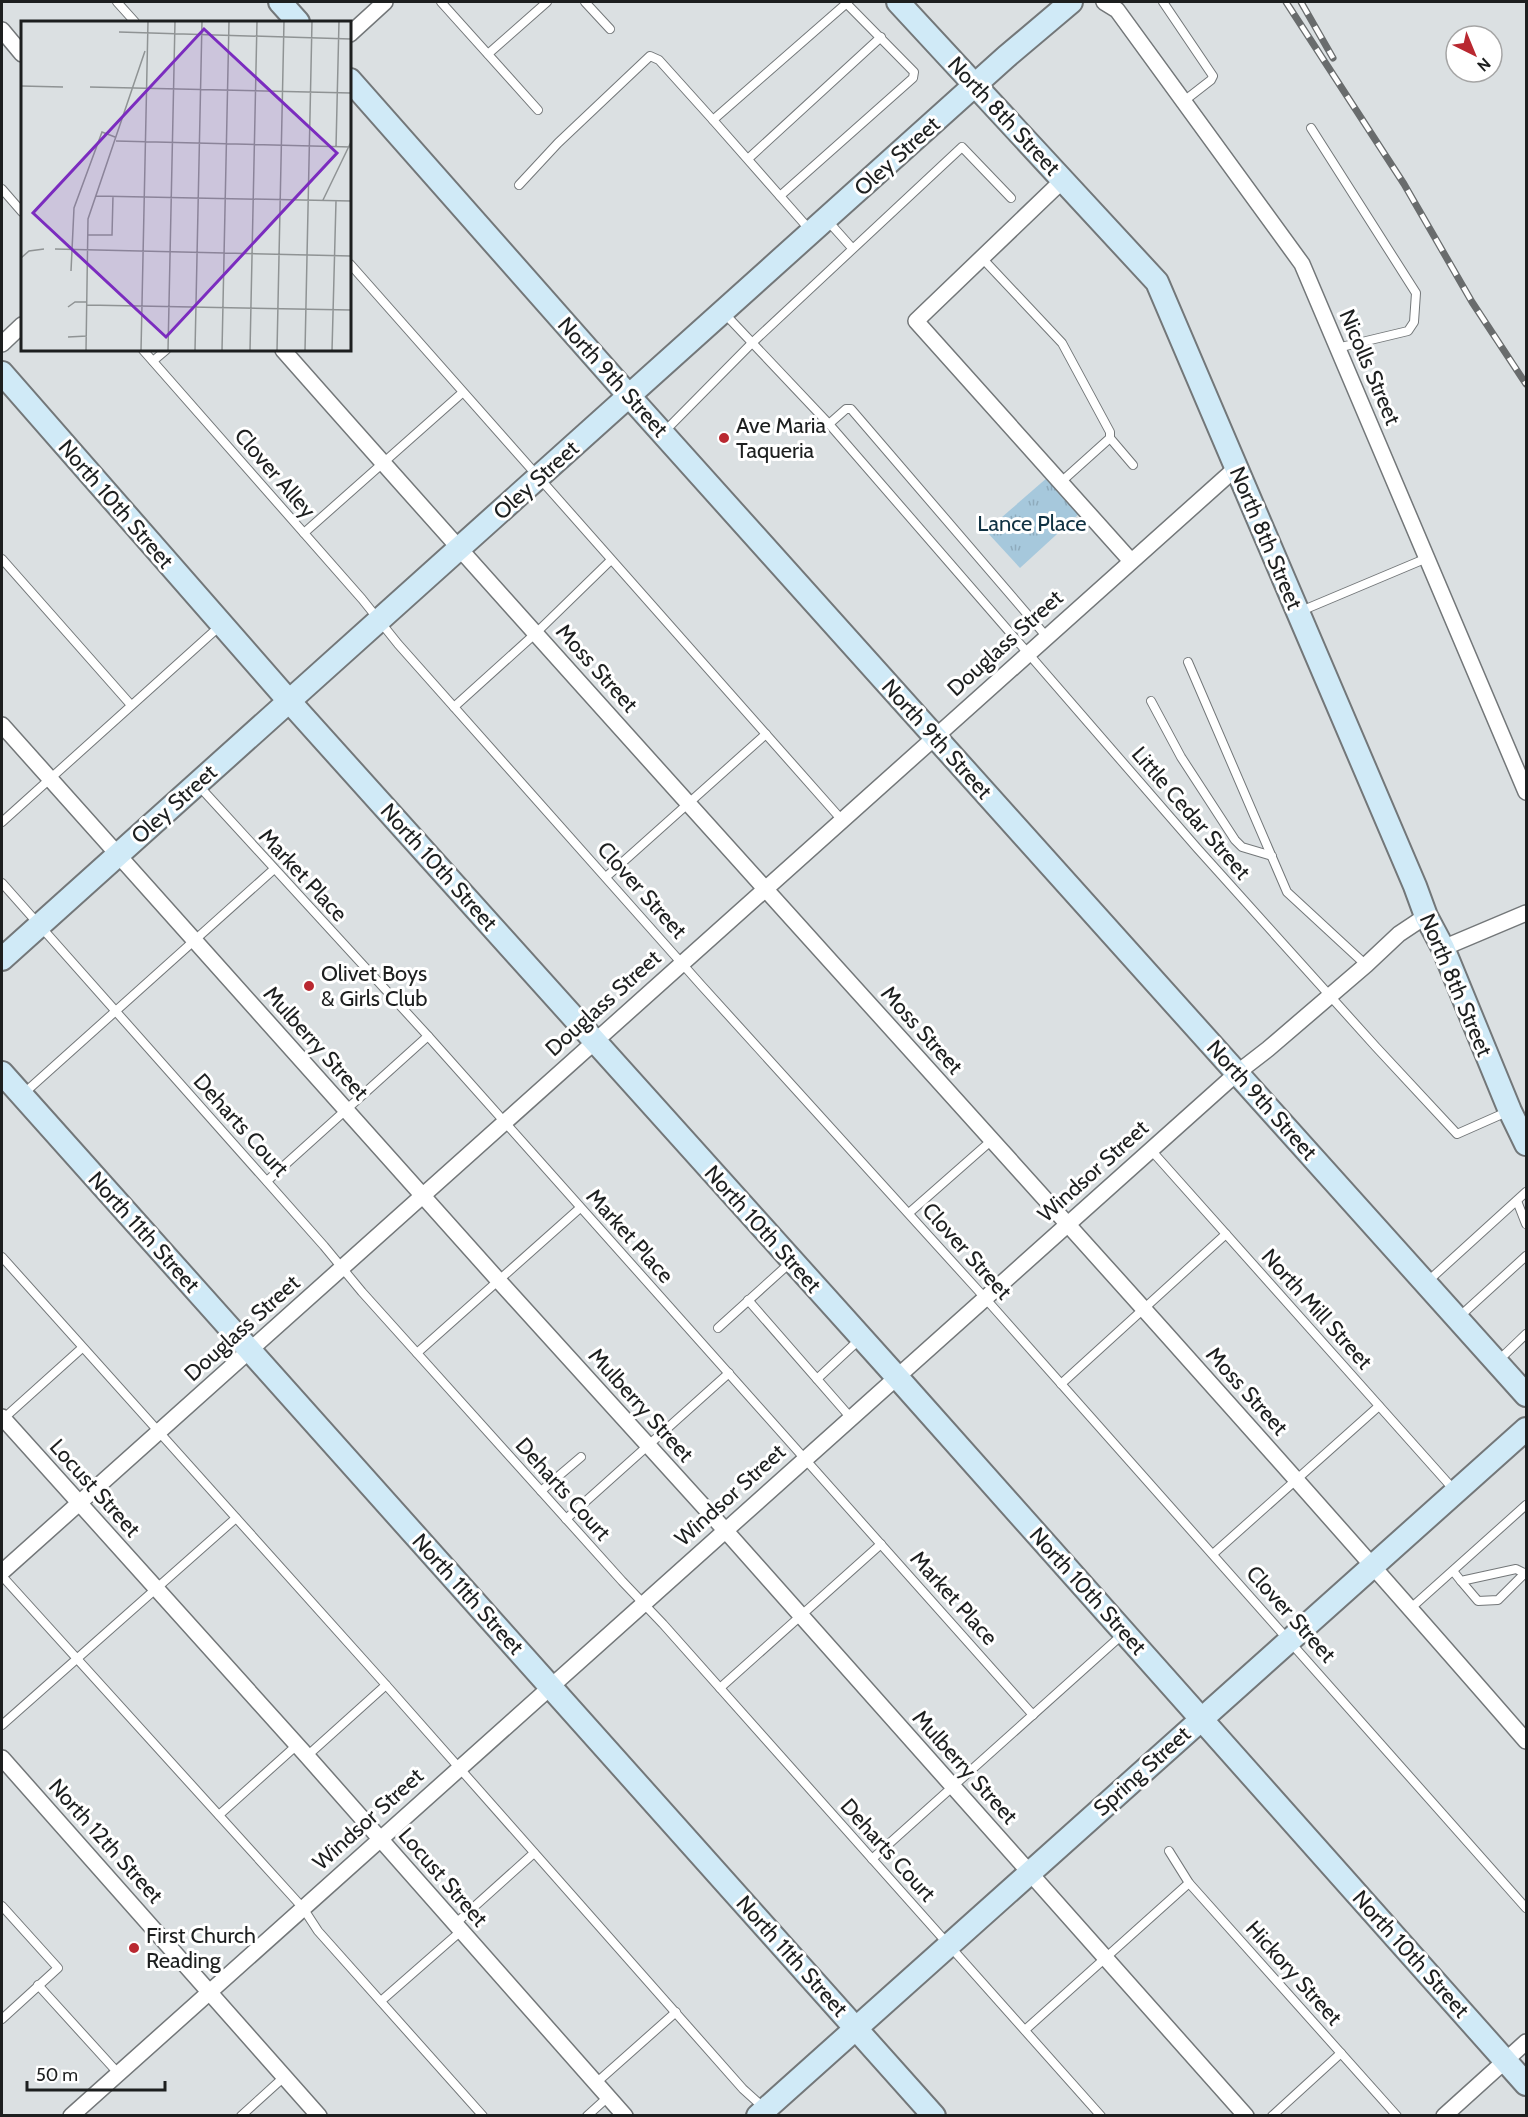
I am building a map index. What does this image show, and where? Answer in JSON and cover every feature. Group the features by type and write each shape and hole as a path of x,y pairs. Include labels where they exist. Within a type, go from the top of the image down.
{"street":[{"path":"280,2 297,21"},
{"path":"351,33 385,2"},
{"name":"North 8th Street","path":"898,2 1157,282 1426,916 1443,948 1510,1111 1527,1144"},
{"name":"Oley Street","path":"2,959 1071,2"},
{"name":"Nicolls Street","path":"1104,2 1117,10 1302,264 1527,792"},
{"path":"2,30 21,53"},
{"name":"North 9th Street","path":"351,81 630,397 1527,1395"},
{"path":"1063,180 916,321 1131,561"},
{"path":"2,344 21,327"},
{"name":"Moss Street","path":"285,351 459,548 1144,1309 1527,1741"},
{"name":"North 10th Street","path":"2,373 222,624 1527,2084"},
{"name":"Douglass Street","path":"2,1574 681,962 1236,468"},
{"name":"Mulberry Street","path":"2,724 1246,2115"},
{"path":"1443,948 1527,913"},
{"name":"Windsor Street","path":"71,2115 1238,1073 1269,1049 1399,934 1426,916"},
{"name":"North 11th Street","path":"2,1073 934,2115"},
{"name":"Locust Street","path":"2,1418 302,1750 625,2115"},
{"name":"Spring Street","path":"765,2113 948,1944 1527,1429"},
{"name":"North 12th Street","path":"2,1758 319,2115"},
{"path":"1444,2115 1527,2042"}],"lane":[{"path":"117,2 134,21"},
{"path":"441,2 538,110"},
{"path":"488,54 547,2"},
{"path":"585,2 610,29"},
{"path":"713,120 847,2 914,72 913,78 780,196"},
{"path":"1163,2 1213,76 1184,101"},
{"path":"749,158 881,37"},
{"path":"519,185 558,143 650,56 659,60 749,158 780,196 852,248"},
{"path":"1311,128 1416,293 1414,322 1408,331 1337,348"},
{"path":"663,433 752,343 962,147 1011,198"},
{"path":"2,189 21,211"},
{"path":"982,258 1062,343 1110,432 1110,438 1132,465"},
{"path":"351,265 841,819"},
{"name":"Little Cedar Street","path":"723,313 829,423 1189,839 1329,996 1457,1134 1510,1111"},
{"name":"Clover Alley","path":"144,351 379,621"},
{"path":"153,361 165,351"},
{"path":"304,533 462,393"},
{"path":"829,423 846,409 851,409 1046,636"},
{"path":"1061,482 1110,438"},
{"path":"1298,612 1427,558"},
{"path":"2,559 131,705"},
{"path":"454,707 536,633 611,560"},
{"name":"Clover Street","path":"379,621 681,962 1290,1639 1527,1908"},
{"path":"2,822 222,624"},
{"name":"Little Cedar Street","path":"1188,662 1287,892 1366,965"},
{"path":"1151,701 1181,757 1235,840 1242,848 1272,856"},
{"path":"606,877 766,734"},
{"name":"Market Place","path":"196,784 428,1036 1033,1714"},
{"path":"21,1095 273,870"},
{"name":"Deharts Court","path":"2,883 417,1353 1101,2115"},
{"path":"267,1181 428,1036"},
{"path":"909,1213 992,1140"},
{"name":"North Mill Street","path":"1151,1150 1456,1492"},
{"path":"1425,1283 1527,1192"},
{"path":"1517,1200 1527,1224"},
{"path":"417,1353 580,1208"},
{"path":"1061,1384 1226,1234"},
{"path":"1458,1318 1527,1256"},
{"path":"2,1257 386,1684 765,2113"},
{"path":"718,1328 792,1261"},
{"path":"748,1300 851,1418"},
{"path":"1497,1362 1526,1334"},
{"path":"816,1379 861,1338"},
{"path":"2,1418 82,1348"},
{"path":"566,1519 729,1373"},
{"path":"1213,1554 1379,1406"},
{"path":"541,1491 581,1457"},
{"path":"1411,1608 1527,1504"},
{"path":"2,1725 236,1518"},
{"path":"720,1688 881,1544"},
{"path":"1453,1571 1461,1581 1478,1601 1498,1600 1526,1574 1516,1569 1461,1581"},
{"path":"2,1574 303,1908 318,1931 483,2115"},
{"path":"872,1859 1125,1633"},
{"path":"219,1815 386,1684"},
{"name":"Hickory Street","path":"1169,1851 1189,1883 1397,2115"},
{"path":"381,2001 534,1853"},
{"path":"1025,2030 1189,1883"},
{"path":"2,1906 58,1968 2,2019"},
{"path":"38,1985 118,2073"},
{"path":"595,2083 676,2012"},
{"path":"1272,2115 1341,2053"},
{"path":"241,2115 284,2077"},
{"path":"587,2115 608,2097"}],"green space":[{"name":"Lance Place","path":"1048,477 1080,513 1020,568 986,531"}],"railway":[{"path":"1286,2 1404,184 1472,302 1526,384"},
{"path":"1301,2 1333,58"}],"place":[{"name":"Ave Maria Taqueria","path":"724,438"},
{"name":"Olivet Boys & Girls Club","path":"309,986"},
{"name":"First Church Reading","path":"134,1948"}]}
